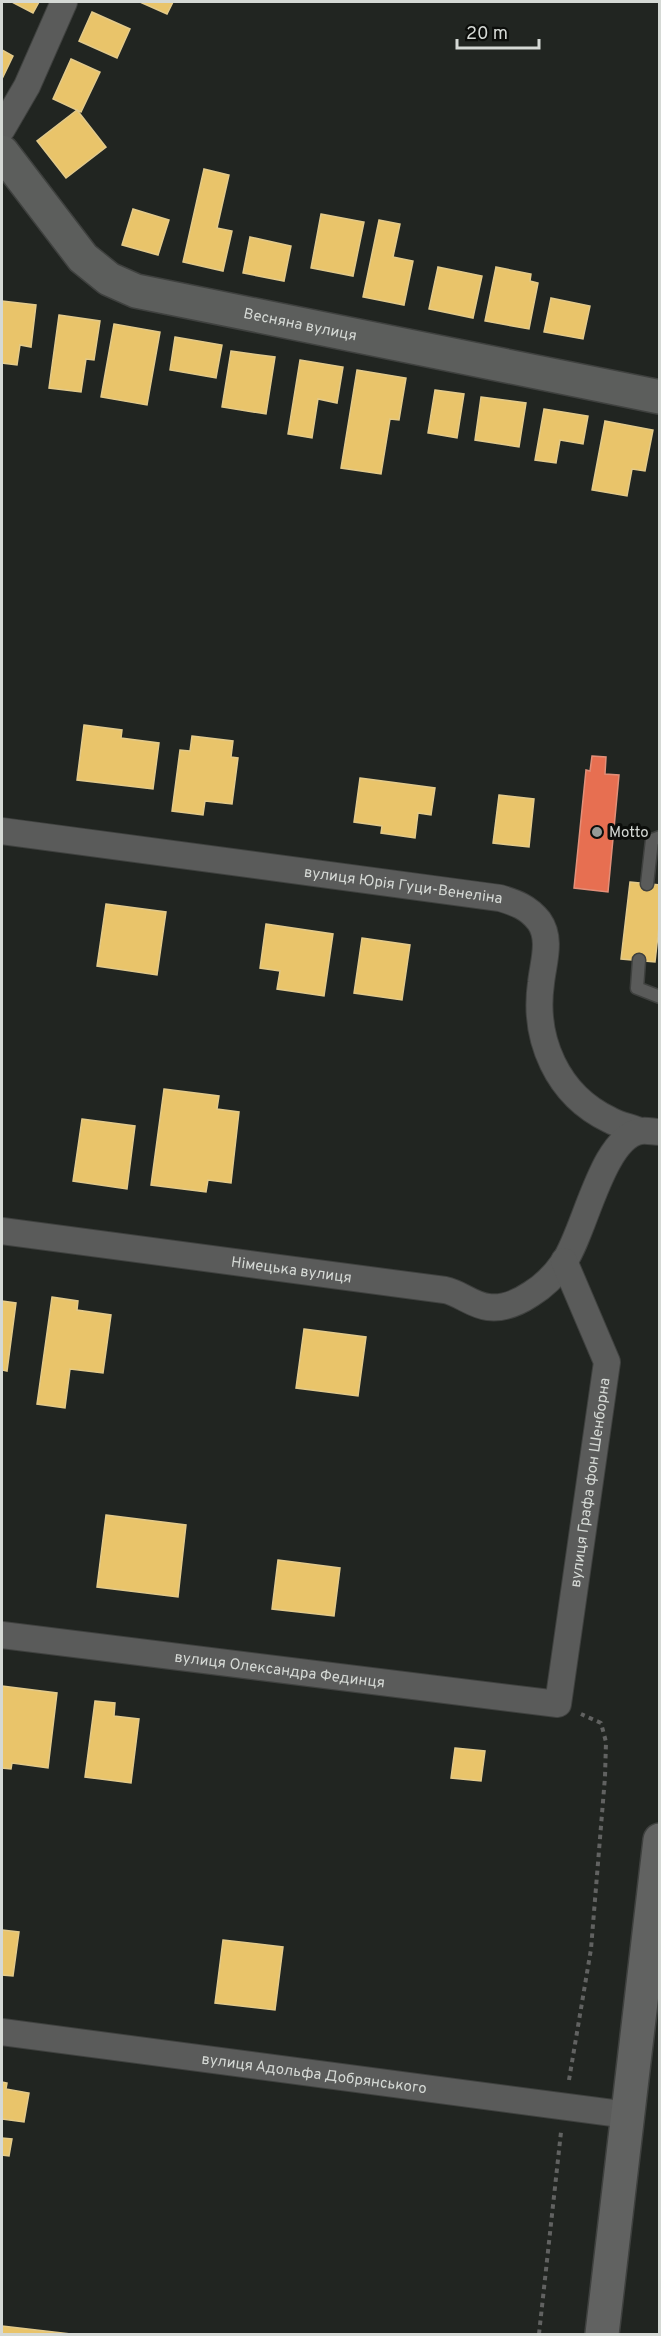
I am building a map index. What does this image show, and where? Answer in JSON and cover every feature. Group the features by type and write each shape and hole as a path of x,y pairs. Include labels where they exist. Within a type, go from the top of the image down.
{"highway":[{"path":"602,2334 656,1904 660,1840"}],"street":[{"path":"2,129 27,86 64,2"},
{"name":"Весняна вулиця","path":"2,152 83,258 109,279 136,291 660,397"},
{"name":"вулиця Юрія Гуци-Венеліна","path":"2,831 500,898 523,906 540,922 547,946 540,986 540,1012 543,1037 550,1060 576,1097 609,1120 650,1131"},
{"path":"564,1261 576,1240 613,1150 650,1131"},
{"name":"Німецька вулиця","path":"2,1231 445,1290 488,1307 519,1302 547,1282 564,1261"},
{"name":"вулиця Графа фон Шенборна","path":"558,1704 607,1362 564,1261"},
{"name":"вулиця Олександра Фединця","path":"2,1635 558,1704"},
{"name":"вулиця Адольфа Добрянського","path":"2,2032 628,2115"}],"lane":[{"path":"647,884 652,840 660,837"},
{"path":"639,960 637,988 660,997"}],"path":[{"path":"539,2334 564,2106 591,1949 606,1742 602,1723 558,1704"}],"building: Житло":[{"path":"12,2 39,2 33,13"},
{"path":"140,2 173,2 167,14"},
{"path":"92,12 130,29 117,58 79,41"},
{"path":"2,50 13,56 2,79"},
{"path":"71,59 100,72 81,112 53,99"},
{"path":"77,110 106,147 66,178 37,141"},
{"path":"204,169 229,175 217,228 232,231 223,271 183,262"},
{"path":"133,209 169,220 158,255 122,245"},
{"path":"321,214 364,222 353,276 311,268"},
{"path":"379,220 400,224 393,257 413,261 404,305 363,297"},
{"path":"250,237 291,246 284,281 243,273"},
{"path":"438,267 482,276 473,318 429,309"},
{"path":"496,267 531,274 530,281 538,283 529,329 485,321"},
{"path":"551,298 590,306 583,339 544,332"},
{"path":"2,301 36,305 31,347 20,345 17,365 2,363"},
{"path":"59,315 100,321 94,360 86,359 81,392 49,388"},
{"path":"114,324 160,332 147,405 101,397"},
{"path":"175,337 222,345 216,378 170,370"},
{"path":"231,351 275,357 266,414 222,407"},
{"path":"300,360 343,367 337,403 318,399 312,438 288,434"},
{"path":"357,370 406,378 399,420 390,419 381,474 341,468"},
{"path":"435,390 464,394 457,438 428,433"},
{"path":"481,397 526,403 519,447 475,440"},
{"path":"544,409 588,416 583,444 560,440 556,463 535,460"},
{"path":"605,421 653,430 645,471 632,469 627,496 592,490"},
{"path":"84,725 122,730 121,738 159,743 153,789 77,780"},
{"path":"192,736 233,741 231,757 238,758 232,804 205,801 203,815 172,811 180,750 190,751"},
{"path":"360,778 435,788 431,815 418,813 415,838 381,833 382,826 354,822"},
{"path":"499,795 534,799 529,847 493,843"},
{"path":"630,882 660,885 660,917 655,962 621,959"},
{"path":"106,904 166,912 157,975 97,966"},
{"path":"266,924 333,934 324,996 277,989 280,971 260,968"},
{"path":"362,938 410,945 402,1000 354,993"},
{"path":"164,1089 219,1096 217,1109 239,1112 231,1183 208,1180 206,1192 151,1185"},
{"path":"82,1119 135,1126 127,1189 73,1181"},
{"path":"52,1297 78,1301 77,1310 111,1315 103,1373 70,1369 65,1408 37,1404"},
{"path":"2,1301 16,1303 7,1371 2,1370"},
{"path":"304,1329 366,1337 358,1396 296,1388"},
{"path":"106,1515 186,1525 178,1597 97,1587"},
{"path":"278,1560 340,1568 334,1616 272,1609"},
{"path":"2,1686 57,1693 48,1768 12,1763 11,1769 2,1768"},
{"path":"95,1701 115,1703 114,1716 139,1719 131,1783 85,1777"},
{"path":"455,1748 485,1751 481,1781 451,1778"},
{"path":"2,1930 19,1932 13,1976 2,1975"},
{"path":"223,1940 283,1947 275,2010 215,2003"},
{"path":"2,2082 7,2083 6,2089 29,2093 24,2122 2,2119"},
{"path":"2,2138 12,2139 9,2156 2,2155"},
{"path":"2,2326 71,2334 2,2334"}],"building: Торгівля":[{"name":"Motto","path":"592,756 606,757 605,774 619,775 608,892 574,888 586,770 590,771"}],"place":[{"name":"Motto","path":"597,832"}]}
